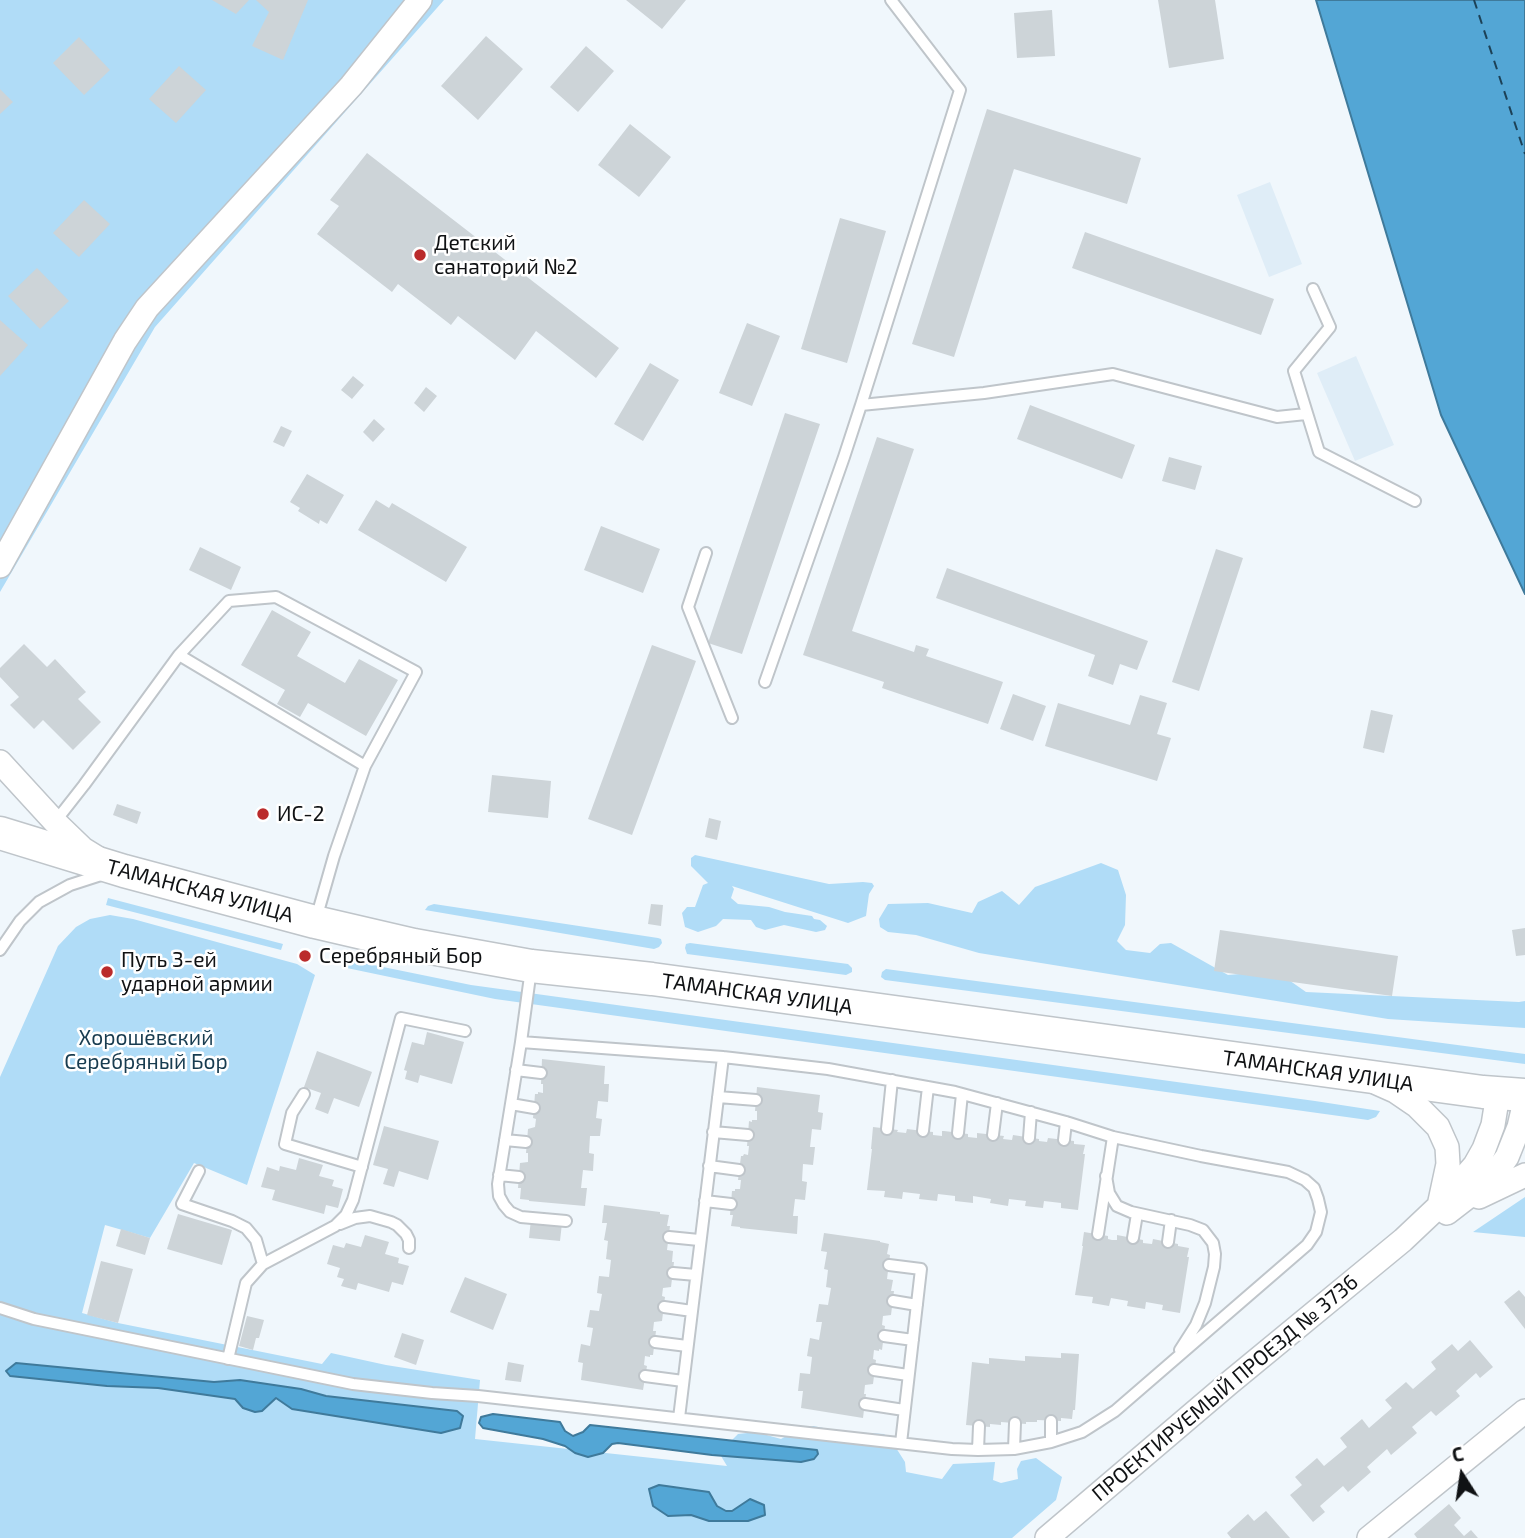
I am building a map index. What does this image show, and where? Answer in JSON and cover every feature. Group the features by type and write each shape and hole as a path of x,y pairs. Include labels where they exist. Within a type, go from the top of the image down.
{"street":[{"path":"0,566 125,341 147,308 351,86 420,0"},
{"path":"0,762 83,849 124,871"},
{"path":"31,842 55,822"},
{"name":"ТАМАНСКАЯ УЛИЦА","path":"0,833 124,871 414,946 531,966 652,979 1516,1097"},
{"path":"1362,1077 1395,1091 1417,1106 1438,1127 1447,1147 1443,1209"},
{"path":"1443,1209 1475,1165 1493,1125 1516,1097"},
{"path":"1443,1209 1525,1175"},
{"name":"ПРОЕКТИРУЕМЫЙ ПРОЕЗД № 3736","path":"1047,1538 1238,1375 1443,1209"},
{"path":"1369,1538 1525,1411"}],"lane":[{"path":"765,682 844,457 960,90 891,0"},
{"path":"1313,289 1330,327 1294,371 1320,452 1415,501"},
{"path":"861,405 984,393 1113,374 1276,417 1307,414"},
{"path":"706,553 688,607 732,718"},
{"path":"55,822 178,654 229,601 276,597 416,672 365,766 315,922"},
{"path":"178,654 365,766"},
{"path":"0,956 3,947 26,914 52,893 89,877 124,871"},
{"path":"531,966 499,1175 499,1196 510,1212 521,1217 566,1221"},
{"path":"228,1359 246,1283 263,1264 342,1221 350,1207 401,1018 465,1031"},
{"path":"0,1308 34,1319 353,1384 901,1443 978,1450 1014,1449 1051,1443 1082,1432 1115,1411 1307,1245 1318,1225 1320,1206 1314,1188 1288,1172 1113,1137 962,1094 828,1069 723,1057 521,1042"},
{"path":"679,1418 723,1057"},
{"path":"516,1070 541,1073"},
{"path":"887,1129 892,1080"},
{"path":"923,1131 928,1087"},
{"path":"304,1094 292,1113 285,1144 362,1167"},
{"path":"958,1133 962,1094"},
{"path":"718,1097 756,1100"},
{"path":"993,1135 997,1103"},
{"path":"511,1104 534,1108"},
{"path":"1028,1138 1031,1112"},
{"path":"1064,1140 1066,1122"},
{"path":"713,1132 748,1135"},
{"path":"1098,1234 1113,1137"},
{"path":"505,1140 526,1142"},
{"path":"709,1166 739,1170"},
{"path":"199,1171 182,1204 246,1228 256,1240 263,1264"},
{"path":"499,1175 519,1177"},
{"path":"1106,1176 1113,1202 1123,1210 1190,1225 1206,1234 1213,1243 1214,1260 1205,1303 1196,1325 1170,1363"},
{"path":"705,1201 731,1204"},
{"path":"1133,1238 1137,1214"},
{"path":"335,1226 362,1217 377,1217 402,1230 409,1240 410,1248"},
{"path":"1168,1242 1171,1220"},
{"path":"669,1237 699,1240"},
{"path":"888,1265 921,1269 901,1443"},
{"path":"673,1273 696,1275"},
{"path":"893,1301 917,1305"},
{"path":"664,1307 692,1311"},
{"path":"884,1336 913,1340"},
{"path":"654,1342 687,1346"},
{"path":"874,1370 908,1375"},
{"path":"645,1376 683,1381"},
{"path":"865,1404 904,1410"},
{"path":"1051,1421 1051,1443"},
{"path":"1014,1449 1015,1423"},
{"path":"978,1450 979,1426"}],"shaded area":[{"path":"1270,182 1302,264 1269,277 1237,195"},
{"path":"1356,356 1394,445 1355,461 1317,373"}],"green space":[{"path":"0,0 444,0 155,327 0,592"},
{"path":"695,855 829,884 863,882 872,883 874,886 869,894 866,916 848,923 732,886 734,889 731,898 738,904 812,916 827,926 825,930 816,932 784,925 765,930 756,927 751,920 723,919 716,926 698,932 685,927 682,913 687,907 695,907 703,885 708,883 691,866 691,858"},
{"path":"1101,863 1118,870 1126,895 1125,925 1117,941 1126,950 1150,953 1160,944 1171,943 1228,975 1276,971 1306,992 1525,1001 1525,1028 1388,1019 979,953 916,935 888,932 880,927 879,919 888,904 928,903 972,913 978,902 1002,891 1019,905 1035,887"},
{"path":"108,898 283,944 281,950 106,905"},
{"path":"434,904 658,938 662,943 654,949 425,910"},
{"name":"Хорошёвский Серебряный Бор","path":"110,915 297,964 315,975 247,1185 194,1163 150,1238 105,1225 82,1313 118,1323 322,1364 331,1353 480,1380 475,1439 727,1466 721,1456 724,1448 738,1434 756,1432 781,1439 795,1431 813,1426 884,1434 905,1462 906,1472 942,1479 953,1464 995,1462 993,1480 1001,1483 1018,1479 1017,1469 1021,1461 1036,1458 1062,1477 1056,1500 1012,1538 0,1538 0,1077 58,946 76,927 90,919"},
{"path":"686,944 848,964 852,972 846,975 687,954"},
{"path":"344,959 471,985 1380,1111 1376,1117 1368,1120 495,999 342,967"},
{"path":"886,969 1525,1054 1525,1064 885,980 881,977"},
{"path":"1525,1197 1525,1237 1473,1232"}],"water":[{"path":"1316,0 1525,0 1525,594 1441,415"},
{"path":"16,1363 214,1382 240,1380 301,1389 326,1396 457,1411 463,1416 460,1428 441,1433 292,1409 276,1398 262,1411 255,1412 243,1408 235,1399 158,1388 107,1386 10,1376 6,1371"},
{"path":"493,1414 560,1422 565,1431 573,1436 590,1425 817,1450 818,1454 814,1459 801,1462 712,1455 618,1443 612,1444 603,1453 588,1457 543,1439 483,1428 479,1423 481,1417"},
{"path":"659,1485 709,1492 717,1506 726,1511 732,1511 750,1499 764,1505 765,1515 748,1521 709,1521 691,1515 668,1516 653,1506 649,1489"}],"building":[{"path":"212,0 249,0 236,14"},
{"path":"256,0 308,0 283,60 252,46 269,12"},
{"path":"626,0 686,0 662,29"},
{"path":"1158,0 1215,0 1224,59 1169,68"},
{"path":"1052,10 1055,56 1017,58 1014,13"},
{"path":"486,36 523,69 478,120 441,86"},
{"path":"79,37 110,70 84,95 53,63"},
{"path":"586,46 614,71 578,112 550,87"},
{"path":"179,66 206,90 176,123 149,99"},
{"path":"0,89 13,102 0,114"},
{"path":"987,109 1141,158 1127,204 1014,169 954,357 912,344"},
{"path":"630,124 671,157 639,197 598,165"},
{"name":"Детский санаторий №2","path":"367,153 619,348 596,378 536,331 515,360 458,316 451,325 398,284 392,292 317,234 339,206 330,200"},
{"path":"84,200 110,224 79,257 53,233"},
{"path":"840,218 886,231 847,363 801,349"},
{"path":"1085,232 1274,299 1261,335 1072,268"},
{"path":"37,268 69,301 40,329 8,296"},
{"path":"0,320 28,345 0,376"},
{"path":"747,323 780,336 752,406 719,393"},
{"path":"650,363 679,380 643,441 614,424"},
{"path":"353,376 364,385 352,399 341,390"},
{"path":"426,387 437,396 424,412 414,403"},
{"path":"1030,405 1135,445 1122,479 1017,439"},
{"path":"785,413 820,424 742,654 708,643"},
{"path":"374,419 385,429 373,442 363,432"},
{"path":"281,426 292,431 284,447 273,442"},
{"path":"877,437 914,449 852,631 914,652 916,645 929,649 926,656 1003,682 988,724 882,688 884,682 803,655"},
{"path":"1169,457 1202,466 1195,490 1162,481"},
{"path":"307,474 344,495 327,524 320,520 319,524 298,511 300,508 290,502"},
{"path":"376,500 389,508 392,503 467,547 446,582 358,530"},
{"path":"601,526 660,549 643,593 584,570"},
{"path":"200,547 241,567 231,590 189,570"},
{"path":"1216,549 1243,558 1199,691 1172,682"},
{"path":"947,568 1148,641 1137,670 1120,664 1113,685 1088,676 1095,655 936,598"},
{"path":"272,610 311,632 297,656 345,683 359,659 398,680 366,736 308,703 300,717 277,704 285,690 241,665"},
{"path":"24,644 47,667 55,659 86,692 78,699 101,722 73,750 43,720 34,729 10,705 19,697 0,677 0,668"},
{"path":"652,645 696,661 632,835 588,819"},
{"path":"1013,694 1046,706 1033,741 1000,729"},
{"path":"1140,695 1167,703 1157,734 1171,738 1157,781 1045,746 1058,703 1130,725"},
{"path":"1371,710 1393,715 1384,753 1363,748"},
{"path":"492,775 551,781 548,818 488,812"},
{"path":"117,804 141,812 137,824 113,815"},
{"path":"709,818 721,821 717,840 705,837"},
{"path":"651,904 663,905 661,926 648,924"},
{"path":"1525,928 1525,955 1516,956 1512,930"},
{"path":"1220,930 1398,956 1392,996 1214,971"},
{"path":"427,1032 464,1042 452,1084 420,1075 418,1083 405,1079 407,1071 404,1070 412,1042 424,1045"},
{"path":"317,1051 372,1072 359,1107 334,1098 328,1114 315,1109 321,1093 304,1087"},
{"path":"542,1059 605,1066 604,1084 609,1084 608,1102 598,1101 596,1118 602,1119 600,1136 590,1136 589,1153 594,1154 593,1171 583,1170 581,1188 587,1188 585,1206 520,1199 520,1163 528,1162 528,1129 535,1127 536,1119 533,1118 535,1094 543,1093"},
{"path":"757,1087 820,1095 818,1112 823,1113 821,1130 812,1129 810,1147 815,1147 813,1165 803,1164 802,1181 807,1182 805,1200 795,1199 793,1216 798,1216 797,1234 731,1226 732,1191 740,1189 741,1180 738,1180 741,1156 748,1155 749,1121 757,1120"},
{"path":"384,1126 439,1141 428,1180 399,1171 394,1187 383,1184 388,1169 373,1165"},
{"path":"873,1127 906,1133 907,1129 933,1132 933,1135 942,1136 944,1131 977,1138 977,1133 1004,1136 1003,1139 1012,1140 1013,1135 1047,1142 1048,1138 1074,1141 1074,1144 1085,1145 1078,1210 1061,1208 1061,1203 1044,1201 1043,1208 1025,1206 1026,1201 1009,1199 1008,1206 973,1196 973,1203 955,1201 955,1196 938,1194 937,1201 919,1199 920,1194 903,1192 902,1199 884,1197 885,1191 867,1190"},
{"path":"299,1158 323,1165 319,1176 334,1180 332,1186 343,1189 338,1208 326,1205 324,1214 272,1200 275,1190 261,1187 267,1167 279,1171 280,1166 296,1170"},
{"path":"604,1205 669,1215 667,1250 673,1251 674,1262 671,1287 663,1288 662,1296 665,1297 662,1321 654,1322 653,1331 656,1331 653,1355 645,1356 644,1365 647,1366 643,1390 581,1380 583,1363 578,1362 581,1344 590,1346 593,1328 587,1327 590,1310 599,1311 602,1294 597,1293 599,1276 609,1277 611,1260 606,1259 608,1241 604,1240 607,1223 602,1223"},
{"path":"178,1214 232,1230 222,1265 167,1249"},
{"path":"531,1219 562,1223 560,1241 529,1238"},
{"path":"121,1229 150,1238 145,1255 116,1246"},
{"path":"1084,1232 1108,1236 1108,1239 1112,1240 1117,1240 1117,1235 1143,1240 1143,1243 1152,1244 1153,1239 1189,1248 1180,1313 1162,1310 1163,1305 1146,1302 1145,1309 1127,1306 1128,1301 1111,1298 1109,1306 1092,1303 1093,1297 1075,1295"},
{"path":"824,1233 889,1244 887,1279 893,1280 891,1291 894,1291 891,1315 883,1316 882,1325 885,1326 882,1350 874,1350 873,1359 876,1360 873,1384 865,1385 863,1418 801,1408 803,1391 798,1391 800,1373 810,1374 812,1357 807,1356 810,1338 819,1340 822,1322 816,1322 819,1304 828,1305 831,1288 826,1287 828,1270 824,1269 827,1252 821,1251"},
{"path":"365,1235 389,1242 385,1254 399,1258 398,1263 409,1266 403,1285 392,1282 389,1292 358,1283 356,1290 341,1286 344,1279 337,1277 340,1268 327,1264 333,1245 344,1248 346,1243 361,1247"},
{"path":"101,1261 133,1269 118,1323 87,1315"},
{"path":"465,1277 507,1294 493,1330 450,1312"},
{"path":"1519,1290 1525,1297 1525,1329 1504,1302"},
{"path":"247,1316 264,1320 253,1350 239,1346"},
{"path":"402,1333 424,1340 416,1365 394,1357"},
{"path":"1470,1340 1493,1367 1480,1378 1476,1373 1456,1391 1460,1396 1436,1416 1431,1411 1412,1427 1417,1433 1391,1455 1387,1449 1367,1467 1371,1472 1348,1492 1343,1486 1320,1506 1325,1512 1313,1522 1290,1495 1302,1485 1295,1477 1317,1458 1324,1466 1347,1447 1340,1438 1362,1419 1369,1428 1392,1408 1385,1400 1406,1382 1413,1389 1436,1369 1431,1362 1452,1344 1458,1351"},
{"path":"1061,1353 1079,1354 1072,1419 1037,1420 1026,1424 1001,1422 1001,1425 990,1424 990,1427 966,1425 972,1362 989,1364 989,1358 1025,1361 1025,1356 1061,1358"},
{"path":"508,1362 524,1365 521,1382 505,1380"},
{"path":"1449,1504 1461,1518 1454,1525 1464,1536 1471,1530 1478,1538 1417,1538 1414,1534"},
{"path":"1266,1511 1290,1538 1231,1538 1227,1533 1248,1514 1254,1521"}],"ferry route":[{"path":"1474,0 1525,154"}],"place":[{"name":"Детский санаторий №2","path":"420,255"},
{"name":"ИС-2","path":"263,814"},
{"name":"Серебряный Бор","path":"305,956"},
{"name":"Путь 3-ей ударной армии","path":"107,972"}]}
